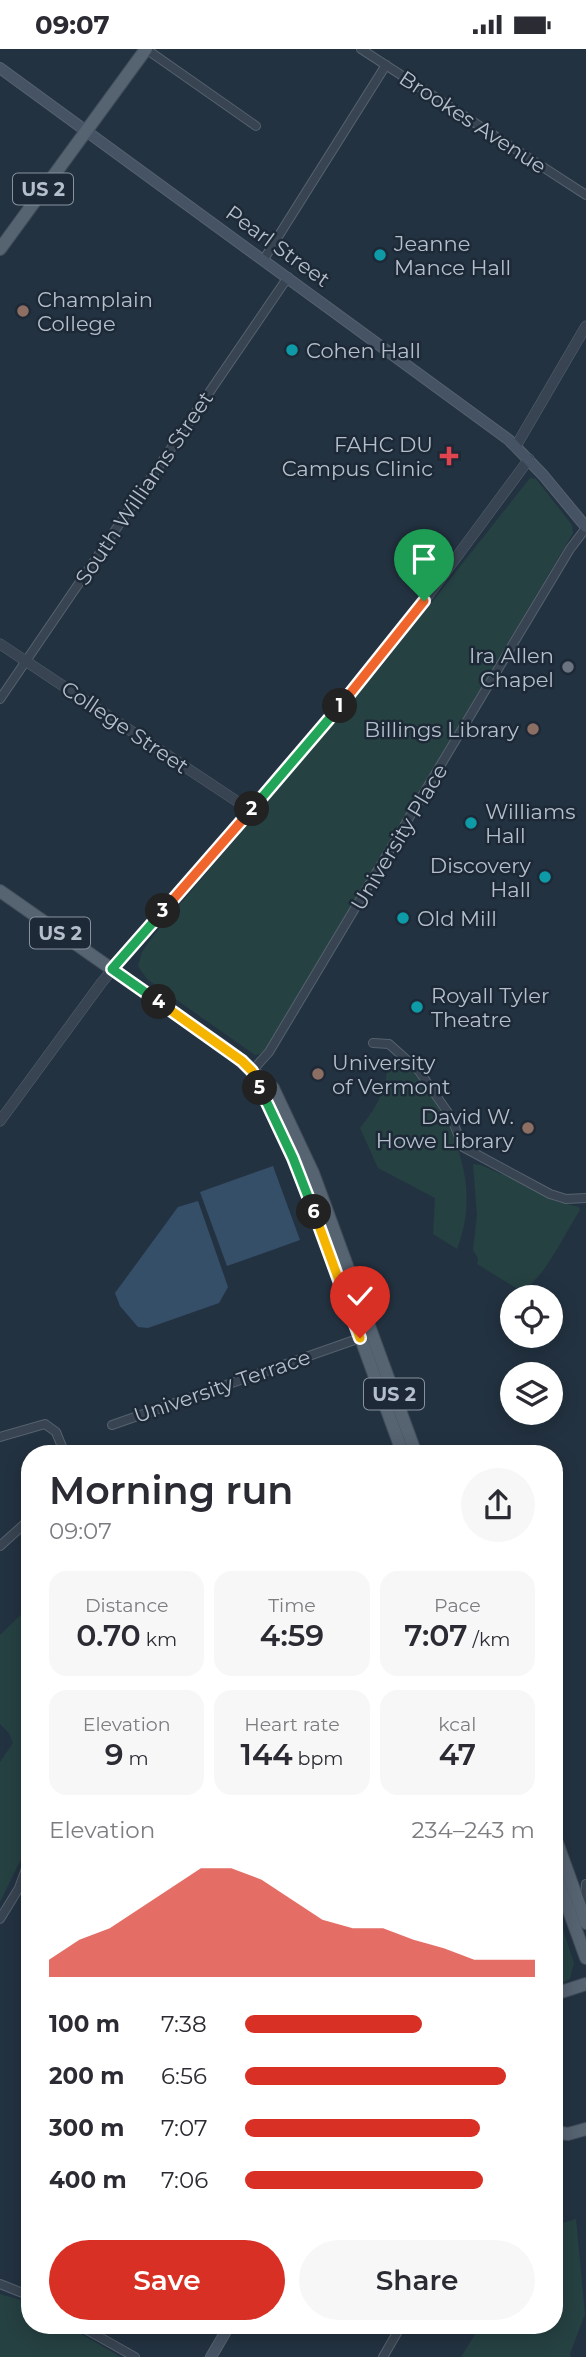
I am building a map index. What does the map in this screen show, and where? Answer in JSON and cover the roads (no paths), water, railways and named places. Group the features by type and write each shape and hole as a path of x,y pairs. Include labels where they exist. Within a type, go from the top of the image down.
{"main road":[{"name":"US 2","path":"0,249 146,49"},
{"name":"Pearl Street","path":"0,68 516,446 586,528"},
{"name":"US 2","path":"0,891 229,1051 252,1071 302,1177 412,1445"},
{"name":"US 2","path":"366,1335 400,1445"},
{"path":"563,1859 586,1922"},
{"path":"563,1894 586,1958"},
{"path":"563,1991 586,1984"},
{"path":"563,2133 586,2129"},
{"path":"211,2357 224,2334"}],"street":[{"path":"146,49 256,126"},
{"name":"Brookes Avenue","path":"361,49 586,195"},
{"path":"264,259 386,65"},
{"name":"South Williams Street","path":"0,699 288,277"},
{"path":"516,446 586,326"},
{"path":"0,1121 112,969 398,635 529,459"},
{"name":"University Place","path":"252,1071 270,1052 542,595 586,528"},
{"name":"College Street","path":"0,644 250,810"},
{"path":"373,1043 389,1044 419,1072 451,1117 463,1147 550,1194 566,1199 586,1198"},
{"name":"University Terrace","path":"112,1425 366,1335"},
{"path":"0,1437 46,1424 56,1432 61,1445"},
{"path":"0,1546 21,1527"},
{"path":"0,1919 21,1883"},
{"path":"586,1884 586,1922"},
{"path":"563,2137 568,2134"},
{"path":"0,2284 21,2292"},
{"path":"94,2334 135,2357"},
{"path":"383,2357 396,2334"}],"water":[{"path":"273,1166 300,1240 227,1266 200,1192"},
{"path":"198,1201 228,1287 219,1303 148,1328 138,1327 120,1306 115,1293 178,1207"}],"place":[{"name":"Jeanne Mance Hall","path":"380,255"},
{"name":"Champlain College","path":"23,311"},
{"name":"Cohen Hall","path":"292,350"},
{"name":"FAHC DU Campus Clinic","path":"449,456"},
{"name":"Ira Allen Chapel","path":"568,667"},
{"name":"Billings Library","path":"533,729"},
{"name":"Williams Hall","path":"471,823"},
{"name":"Discovery Hall","path":"545,877"},
{"name":"Old Mill","path":"403,918"},
{"name":"Royall Tyler Theatre","path":"417,1007"},
{"name":"University of Vermont","path":"318,1074"},
{"name":"David W. Howe Library","path":"528,1128"}]}
